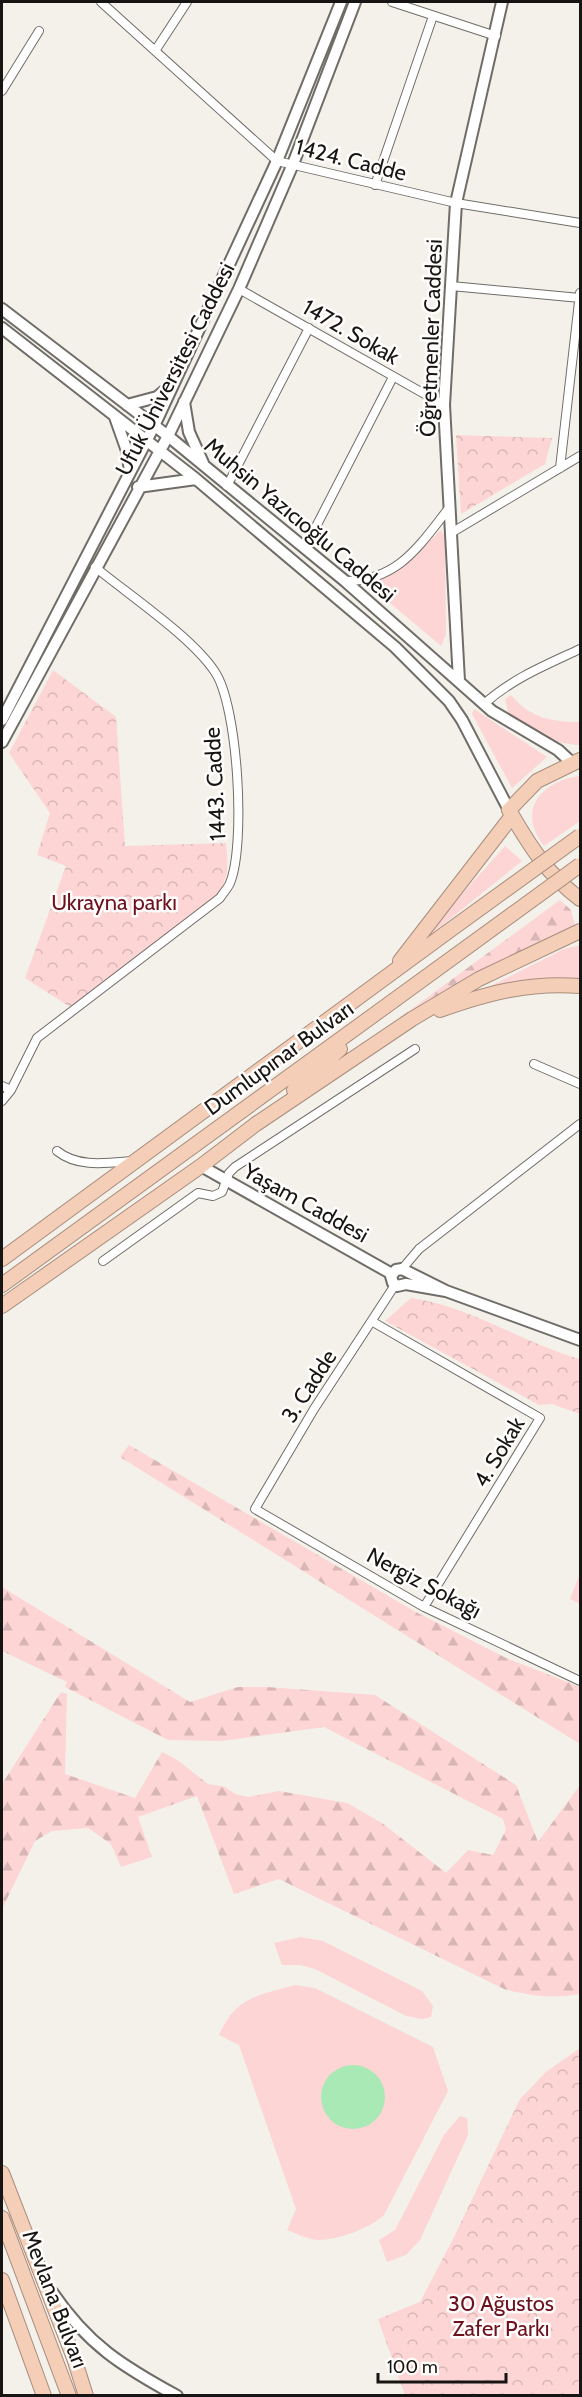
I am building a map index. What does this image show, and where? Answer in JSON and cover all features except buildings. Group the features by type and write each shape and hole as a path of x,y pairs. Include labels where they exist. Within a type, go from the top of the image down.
{"highway":[{"name":"Dumlupınar Bulvarı","path":"388,976 537,780 578,762"},
{"path":"511,813 531,848 551,874 580,899"},
{"name":"Dumlupınar Bulvarı","path":"2,1259 580,836"},
{"name":"Dumlupınar Bulvarı","path":"2,1285 580,865"},
{"path":"2,1306 201,1166 256,1124 412,1019 480,979 580,931"},
{"path":"412,1019 491,992 531,986 580,986"},
{"path":"256,1124 393,1001"},
{"path":"2,1314 46,1282 80,1249"},
{"path":"2,2173 86,2396"},
{"name":"Mevlana Bulvarı","path":"2,2218 69,2396"},
{"name":"Mevlana Bulvarı","path":"2,2280 44,2396"}],"main road":[{"name":"Ufuk Üniversitesi Caddesi","path":"2,720 154,426 277,161 341,2"},
{"name":"Ufuk Üniversitesi Caddesi","path":"2,742 138,487 168,436 239,290 292,165 355,2"},
{"name":"Öğretmenler Caddesi","path":"459,681 444,405 456,203 502,2"},
{"name":"Muhsin Yazıcıoğlu Caddesi","path":"2,309 168,436 226,486 345,580 484,704 518,729 578,762"},
{"name":"Muhsin Yazıcıoğlu Caddesi","path":"2,328 196,479 395,647 449,701 462,720 511,813"},
{"path":"127,405 157,398 174,383"},
{"path":"184,402 189,432 204,466"},
{"path":"115,417 127,451 130,471"},
{"path":"138,487 196,479"},
{"path":"85,559 95,567"},
{"name":"Yaşam Caddesi","path":"201,1166 401,1277 580,1340"},
{"path":"42,2278 84,2332 118,2363 177,2396"}],"street":[{"name":"1424. Cadde","path":"101,2 277,161 456,203 580,223"},
{"path":"155,51 187,2"},
{"path":"392,2 496,36"},
{"path":"375,185 433,16"},
{"path":"2,91 39,32"},
{"path":"451,286 580,295 560,468"},
{"name":"1472. Sokak","path":"239,290 444,405"},
{"path":"226,486 309,328"},
{"path":"305,548 393,377"},
{"path":"451,533 580,456"},
{"path":"345,580 366,581 389,573 416,548 449,508"},
{"name":"1443. Cadde","path":"2,1101 11,1090 37,1038 220,898 230,882 235,857 238,804 235,752 228,704 216,673 179,635 95,567"},
{"path":"484,704 503,687 580,649"},
{"path":"103,1261 198,1193 213,1196 222,1192 228,1181 229,1173 236,1167 415,1048"},
{"path":"534,1064 580,1084"},
{"path":"2,1086 11,1090"},
{"name":"3. Cadde","path":"255,1509 314,1409 419,1249 580,1124"},
{"path":"57,1150 66,1158 79,1161 137,1160"},
{"name":"4. Sokak","path":"372,1322 540,1418 424,1607"},
{"name":"Nergiz Sokağı","path":"255,1509 424,1607 580,1681"}],"green space":[{"path":"456,435 552,438 545,464 461,514"},
{"path":"441,530 445,536 446,635 441,646 370,586 400,568"},
{"name":"Ukrayna parkı","path":"53,670 116,717 125,846 226,843 227,858 226,878 215,897 70,1007 25,978 66,866 37,855 50,813 9,753"},
{"path":"511,695 534,714 551,720 580,722 580,745 551,739 534,732 509,716 505,699"},
{"path":"474,709 547,757 512,788 472,714"},
{"path":"580,776 580,821 544,846 532,821 537,799 554,784"},
{"path":"505,846 522,861 415,947"},
{"path":"560,900 571,910 575,925 398,1019"},
{"path":"580,945 580,981 479,992 564,949"},
{"path":"411,1298 455,1309 580,1359 580,1414 552,1404 539,1405 385,1321"},
{"path":"129,1445 414,1611 506,1658 580,1687 580,1744 120,1457"},
{"path":"580,1573 580,1604 570,1599"},
{"path":"2,1587 190,1702 238,1687 375,1695 516,1785 538,1842 580,1785 580,1994 542,1996 504,1989 279,1879 234,1894 197,1796 138,1817 152,1857 121,1867 111,1844 88,1828 52,1831 35,1841 2,1909 2,1784 61,1692 67,1694 65,1774 135,1798 162,1752 176,1759 208,1784 225,1787 235,1794 249,1797 279,1791 347,1803 382,1823 446,1873 468,1850 493,1855 506,1830 503,1819 324,1727 222,1741 168,1740 65,1687 67,1682 2,1651"},
{"path":"301,1937 323,1941 422,1991 433,2006 431,2017 422,2019 406,2016 315,1969 300,1965 282,1965 274,1943"},
{"path":"296,1985 315,1988 433,2047 448,2091 384,2215 363,2229 344,2236 318,2240 287,2230 296,2209 239,2045 219,2035 226,2022 241,2005 259,1995"},
{"name":"30 Ağustos Zafer Parkı","path":"580,2048 580,2395 405,2395 378,2319 420,2302 520,2099 546,2072"},
{"path":"460,2116 467,2118 468,2135 420,2240 406,2255 387,2262 379,2240 395,2230 444,2135"}],"shaded area":[{"path":"353,2065 371,2071 379,2079 385,2097 379,2115 371,2123 353,2129 335,2123 327,2115 321,2097 327,2079 335,2071"}]}
